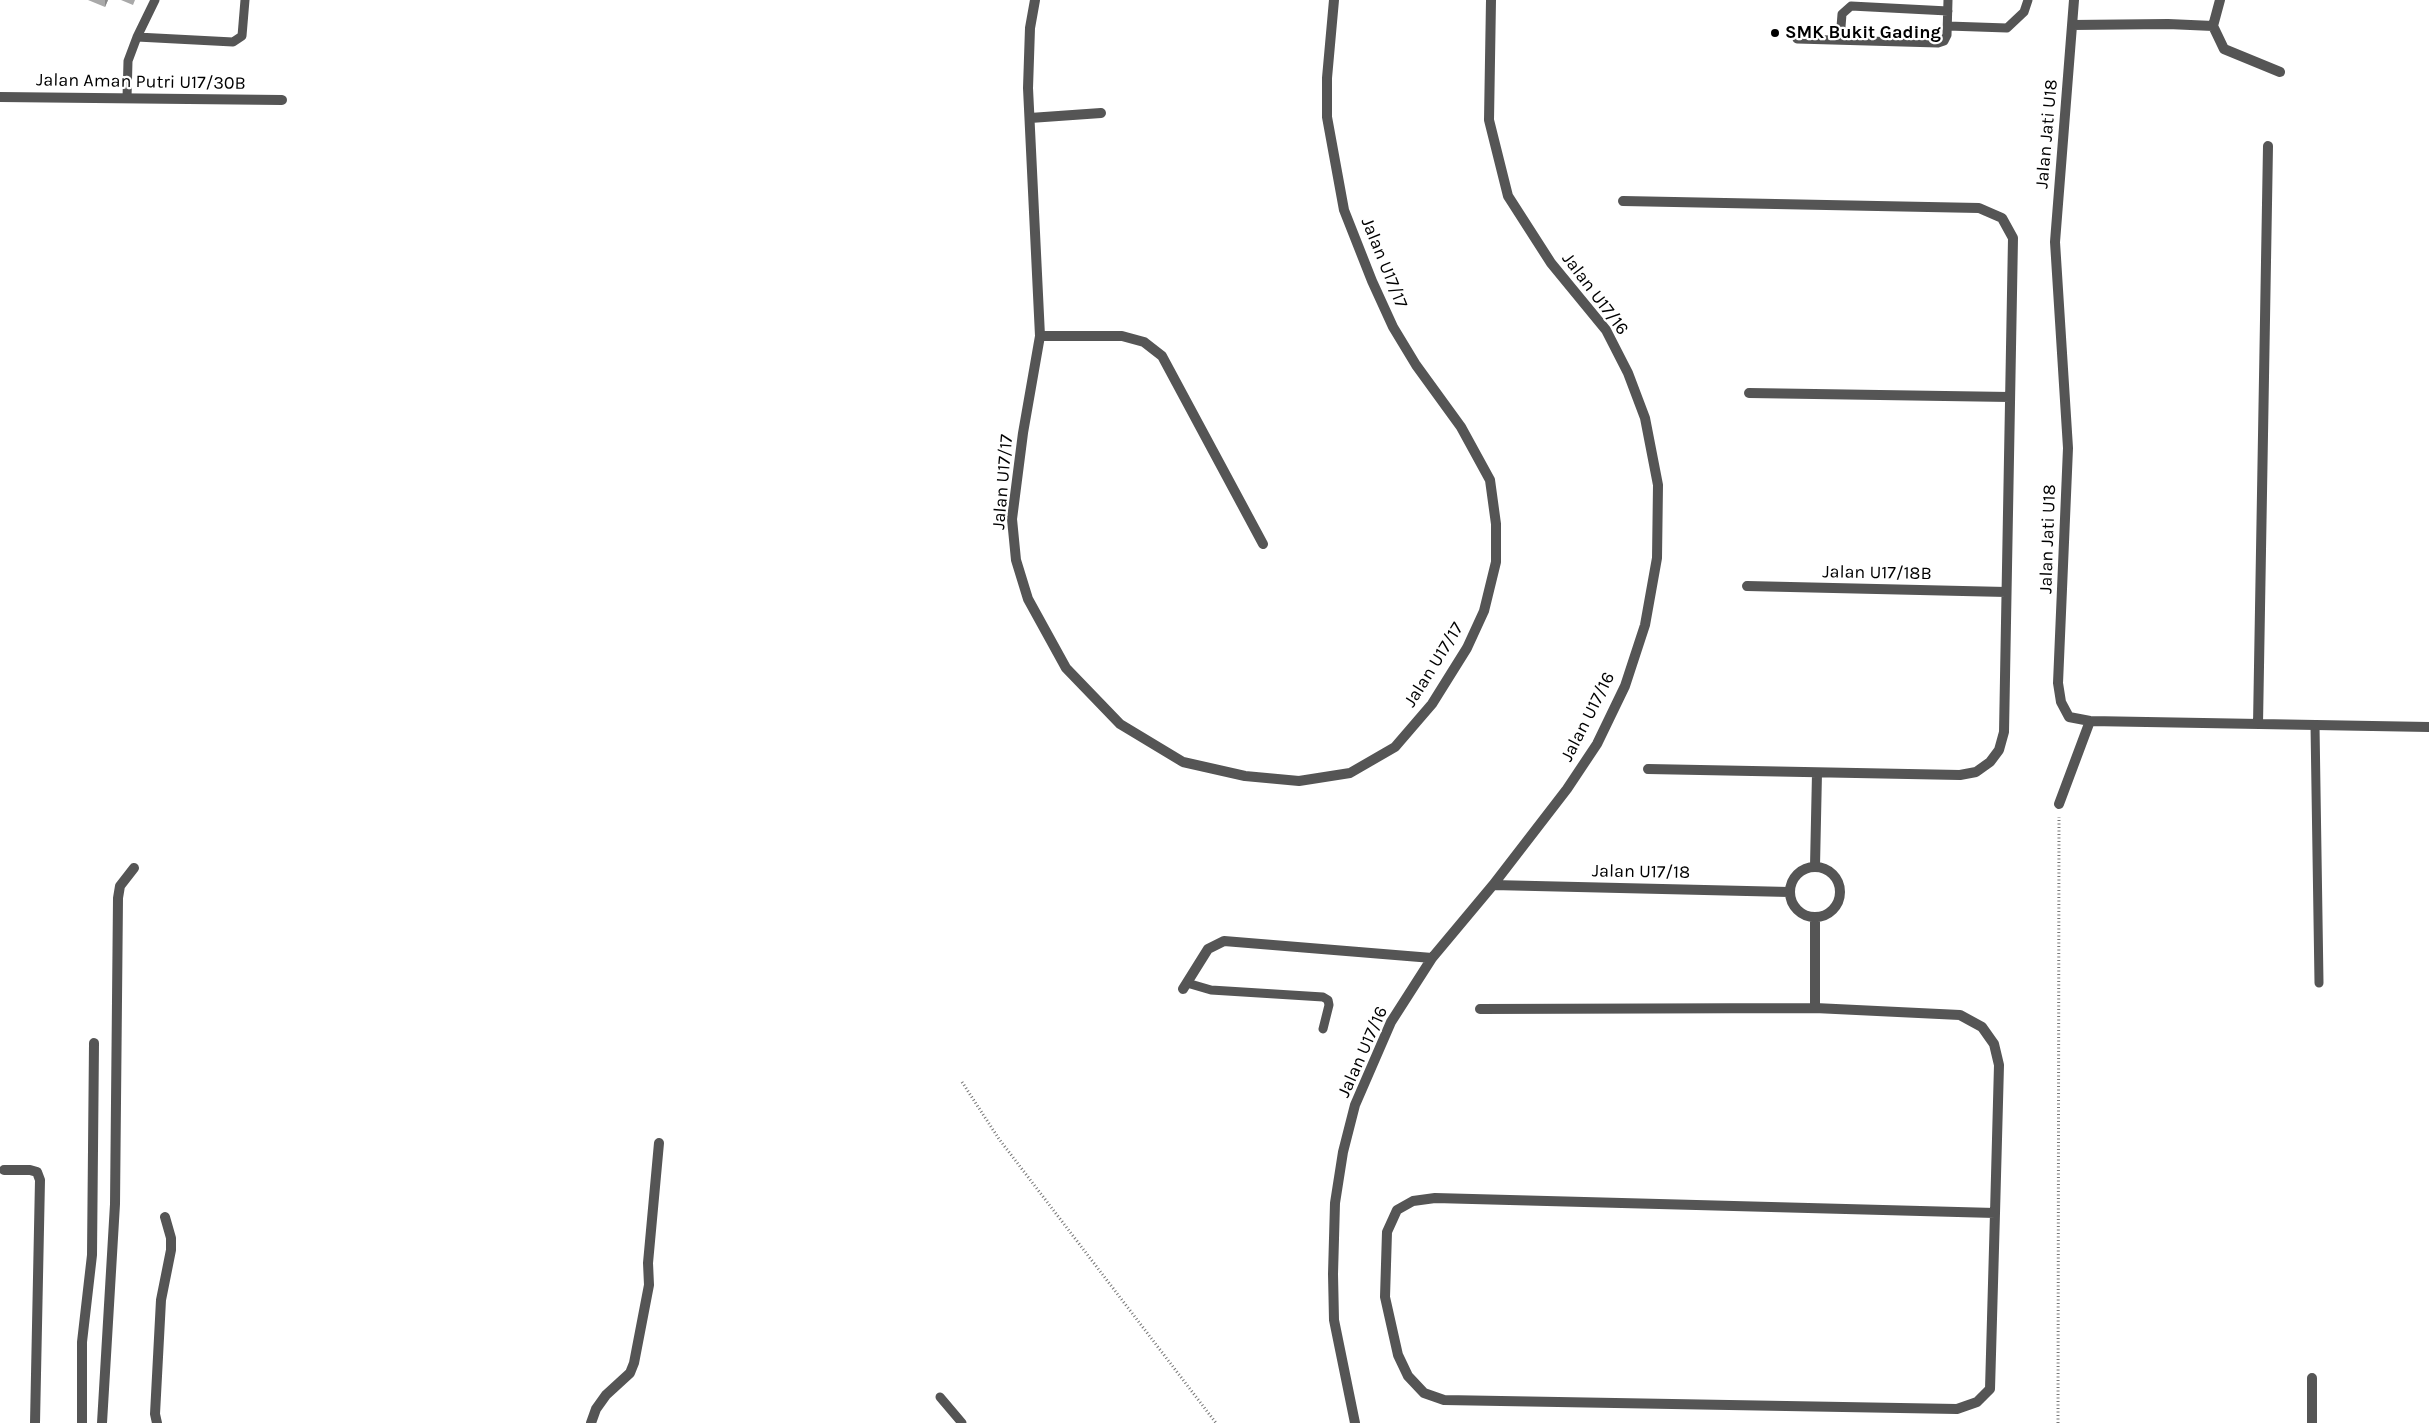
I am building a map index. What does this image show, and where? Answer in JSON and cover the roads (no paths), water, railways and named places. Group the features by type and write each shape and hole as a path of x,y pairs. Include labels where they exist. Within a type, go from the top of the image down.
{"street":[{"name":"Jalan U17/17","path":"1035,0 1030,28 1028,88 1040,336 1023,434 1012,519 1016,560 1028,599 1066,668 1120,724 1183,762 1245,776 1299,781 1350,773 1395,747 1432,704 1467,648 1484,611 1496,562 1496,524 1490,480 1461,427 1416,365 1393,327 1372,281 1344,210 1326,117 1334,0"},
{"name":"Jalan U17/16","path":"1355,1423 1334,1320 1334,1212 1343,1152 1355,1104 1391,1022 1432,958 1493,885 1567,789 1597,744 1625,686 1645,626 1657,558 1658,485 1645,418 1628,373 1606,330 1551,263 1508,196 1489,120 1492,0"},
{"name":"Jalan Jati U18","path":"2074,0 2055,242 2068,448 2058,683 2061,702 2069,717 2090,721 2429,726"},
{"path":"2220,0 2213,26 2224,49 2280,72"},
{"path":"2072,25 2168,24 2213,26"},
{"name":"Jalan Aman Putri U17/30B","path":"0,97 282,100"},
{"path":"1030,118 1101,113"},
{"path":"2258,724 2268,146"},
{"path":"1623,201 1979,208 2002,218 2012,238 2004,732 2000,750 1990,762 1976,772 1960,774 1648,769"},
{"path":"1040,336 1122,336 1144,342 1162,356 1263,544"},
{"path":"1749,393 2010,397"},
{"name":"Jalan U17/18B","path":"1746,586 2006,592"},
{"path":"2059,804 2090,721"},
{"path":"1815,866 1817,773"},
{"path":"1815,866 1831,872 1837,879 1840,888 1837,905 1824,916 1815,918 1800,912 1794,907 1789,892 1794,877 1807,868 1815,866"},
{"path":"102,1423 115,1204 118,898 120,886 134,868"},
{"name":"Jalan U17/18","path":"1493,885 1789,892"},
{"path":"1815,918 1815,1008"},
{"path":"1185,986 1208,949 1224,941 1432,958"},
{"path":"1480,1008 1815,1008 1960,1015 1982,1027 1994,1044 1999,1065 1995,1213 1990,1388 1977,1402 1957,1409 1444,1400 1424,1393 1408,1376 1398,1355 1385,1297 1387,1232 1397,1210 1413,1200 1435,1198 1995,1213"},
{"path":"82,1423 82,1342 92,1255 94,1044"},
{"path":"591,1423 596,1409 606,1395 630,1373 634,1363 649,1285 648,1264 659,1143"},
{"path":"4,1170 30,1170 36,1172 40,1180 35,1423"},
{"path":"157,1423 155,1414 161,1300 171,1250 171,1238 165,1217"},
{"path":"2312,1378 2312,1423"}],"lane":[{"path":"127,98 128,61 155,0"},
{"path":"137,37 232,42 242,36 245,0"},
{"path":"1797,39 1938,43 1944,41 1948,26 1948,0"},
{"path":"1948,26 2007,28 2024,12 2028,0"},
{"path":"1840,40 1842,14 1851,6 1948,11"},
{"path":"2315,725 2319,982"},
{"path":"1185,986 1211,990 1323,997 1328,1000 1329,1005 1323,1029"},
{"path":"940,1397 962,1423"}],"place":[{"name":"SMK Bukit Gading","path":"1775,33"}]}
